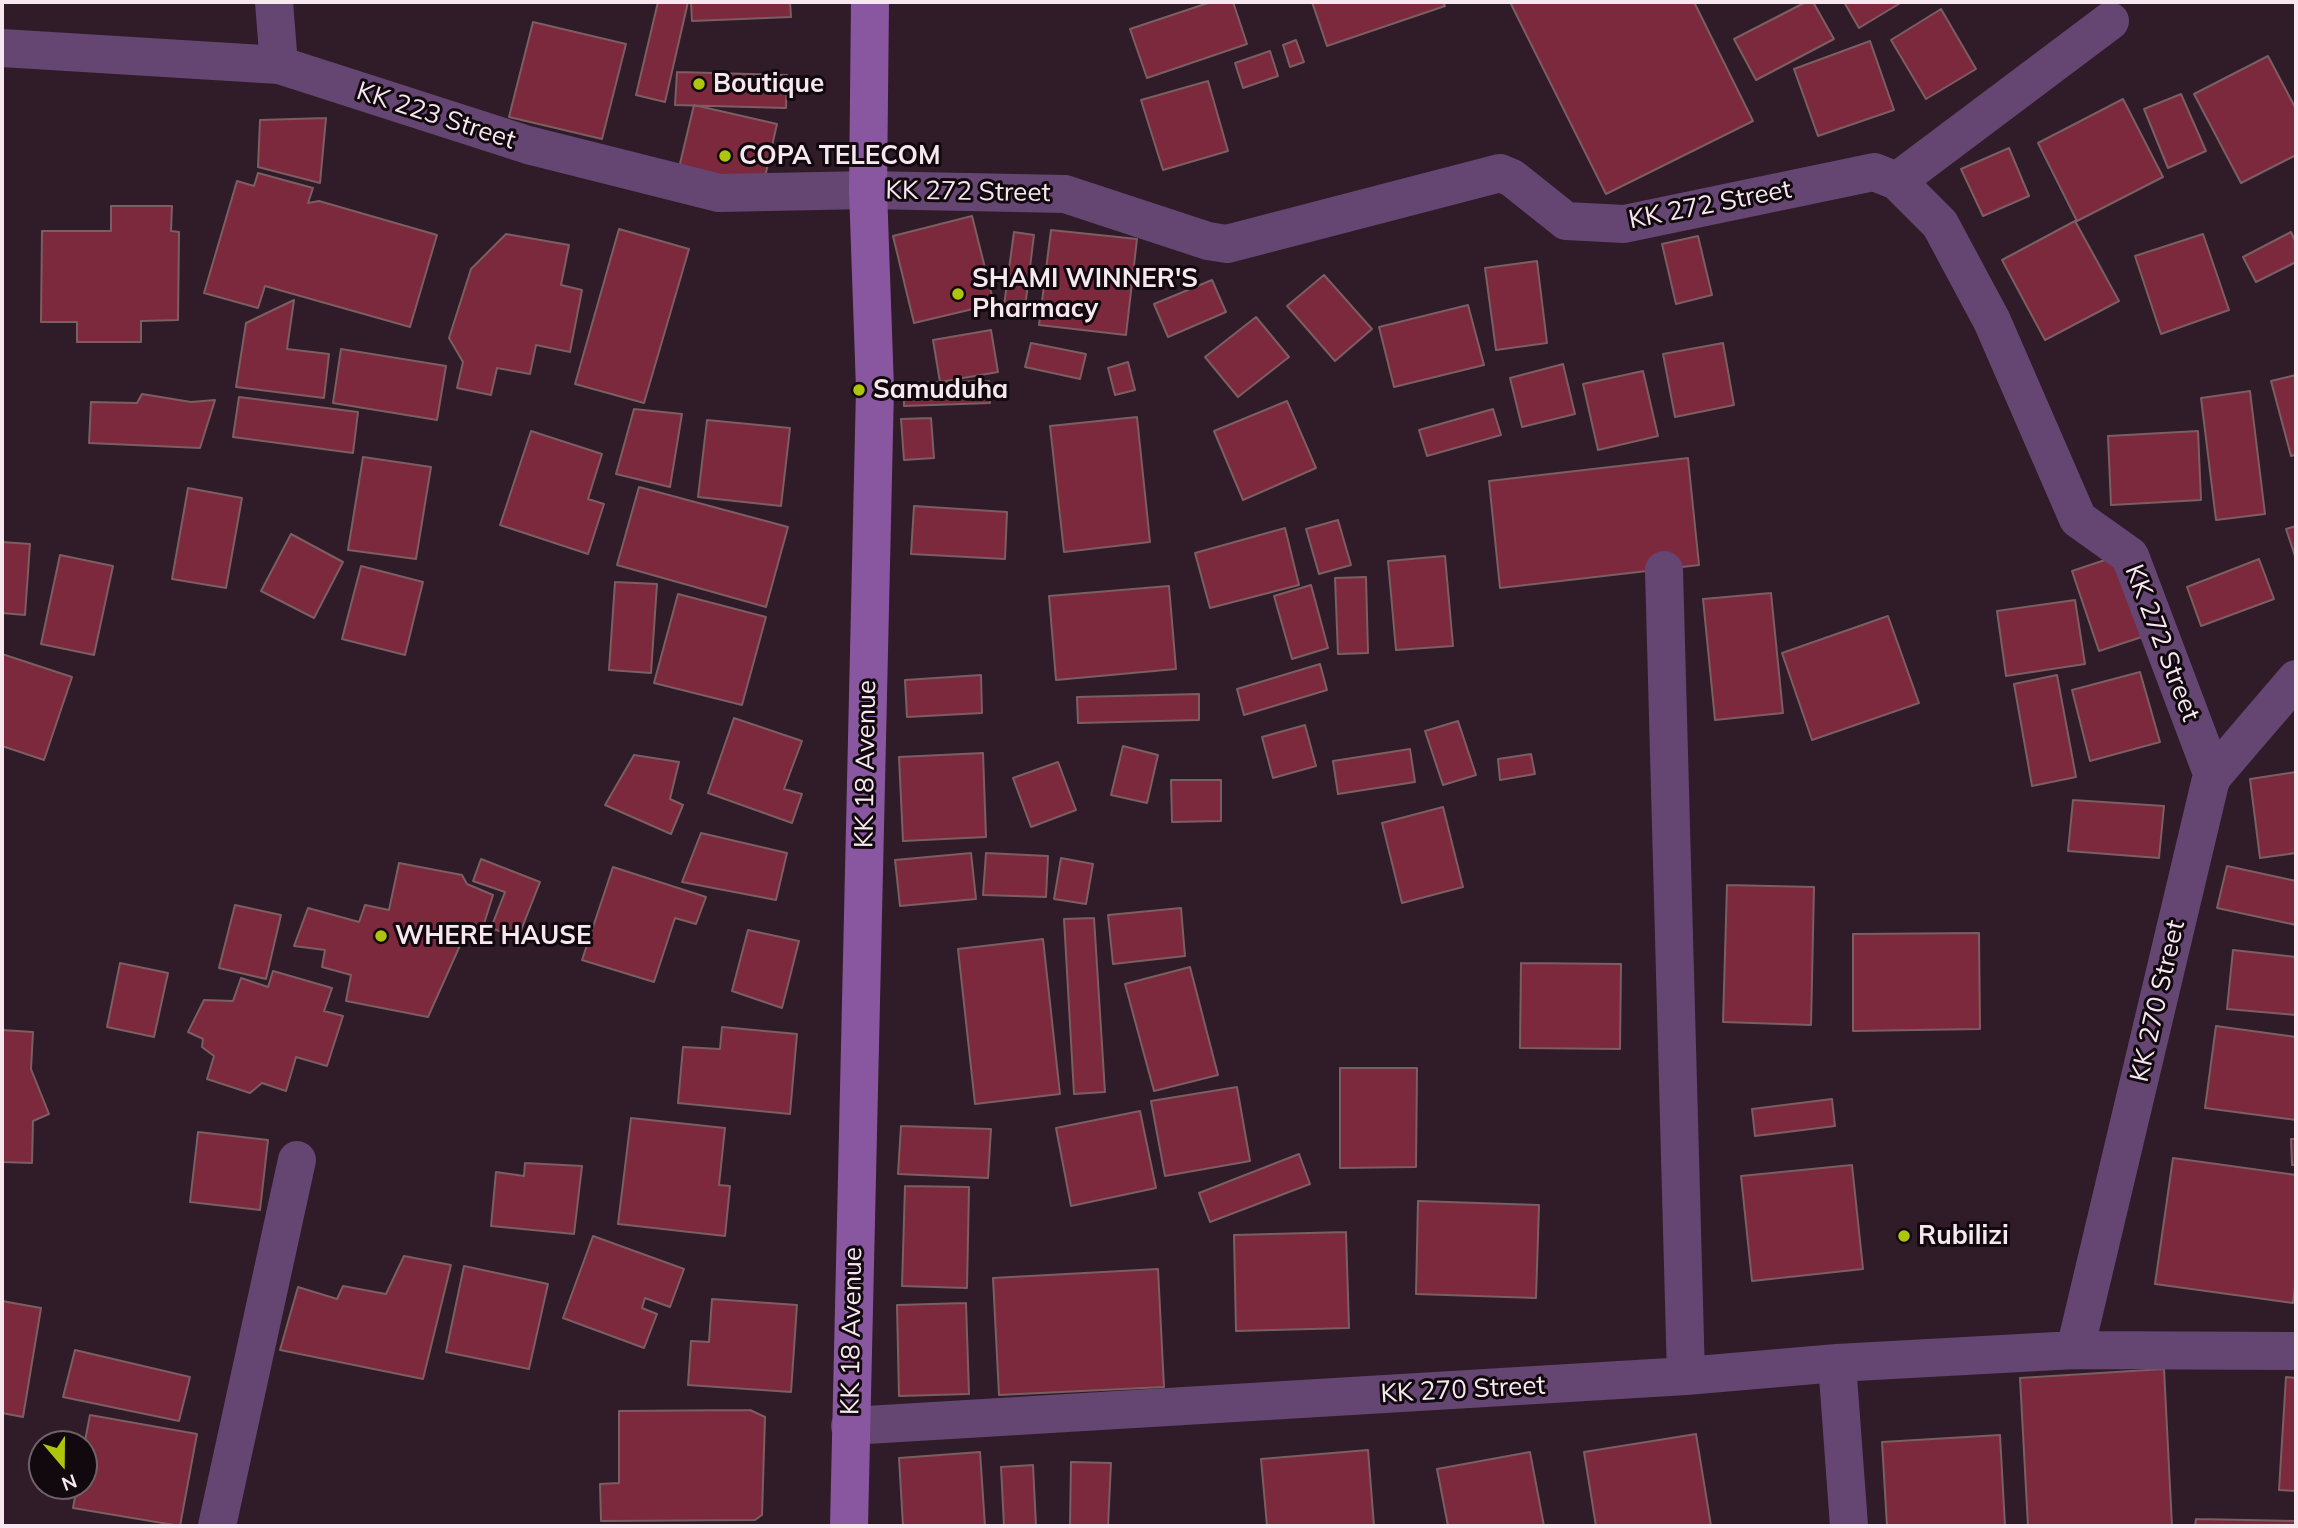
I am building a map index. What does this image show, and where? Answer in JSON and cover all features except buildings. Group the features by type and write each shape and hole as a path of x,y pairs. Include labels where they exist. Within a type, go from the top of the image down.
{"main road":[{"name":"KK 18 Avenue","path":"849,1526 875,388 868,190 870,2"}],"street":[{"path":"274,2 279,65"},
{"path":"1897,181 2110,21"},
{"name":"KK 223 Street","path":"2,48 279,65 528,145 719,193 868,190"},
{"name":"KK 272 Street","path":"868,190 1065,194 1208,241 1227,244 1500,173 1512,178 1566,221 1624,224 1874,172 1897,181 1940,224 1992,321 2078,519 2130,556 2213,776"},
{"path":"1664,570 1686,1377"},
{"name":"KK 270 Street","path":"2075,1350 2213,776 2296,679"},
{"path":"217,1526 297,1160"},
{"name":"KK 270 Street","path":"850,1426 1686,1377 1837,1363 2075,1350 2296,1352"},
{"path":"1837,1363 1849,1526"}],"place":[{"name":"Boutique","path":"699,84"},
{"name":"COPA TELECOM","path":"725,156"},
{"name":"SHAMI WINNER'S Pharmacy","path":"958,294"},
{"name":"Samuduha","path":"859,390"},
{"name":"WHERE HAUSE","path":"381,936"},
{"name":"Rubilizi","path":"1904,1236"}]}
